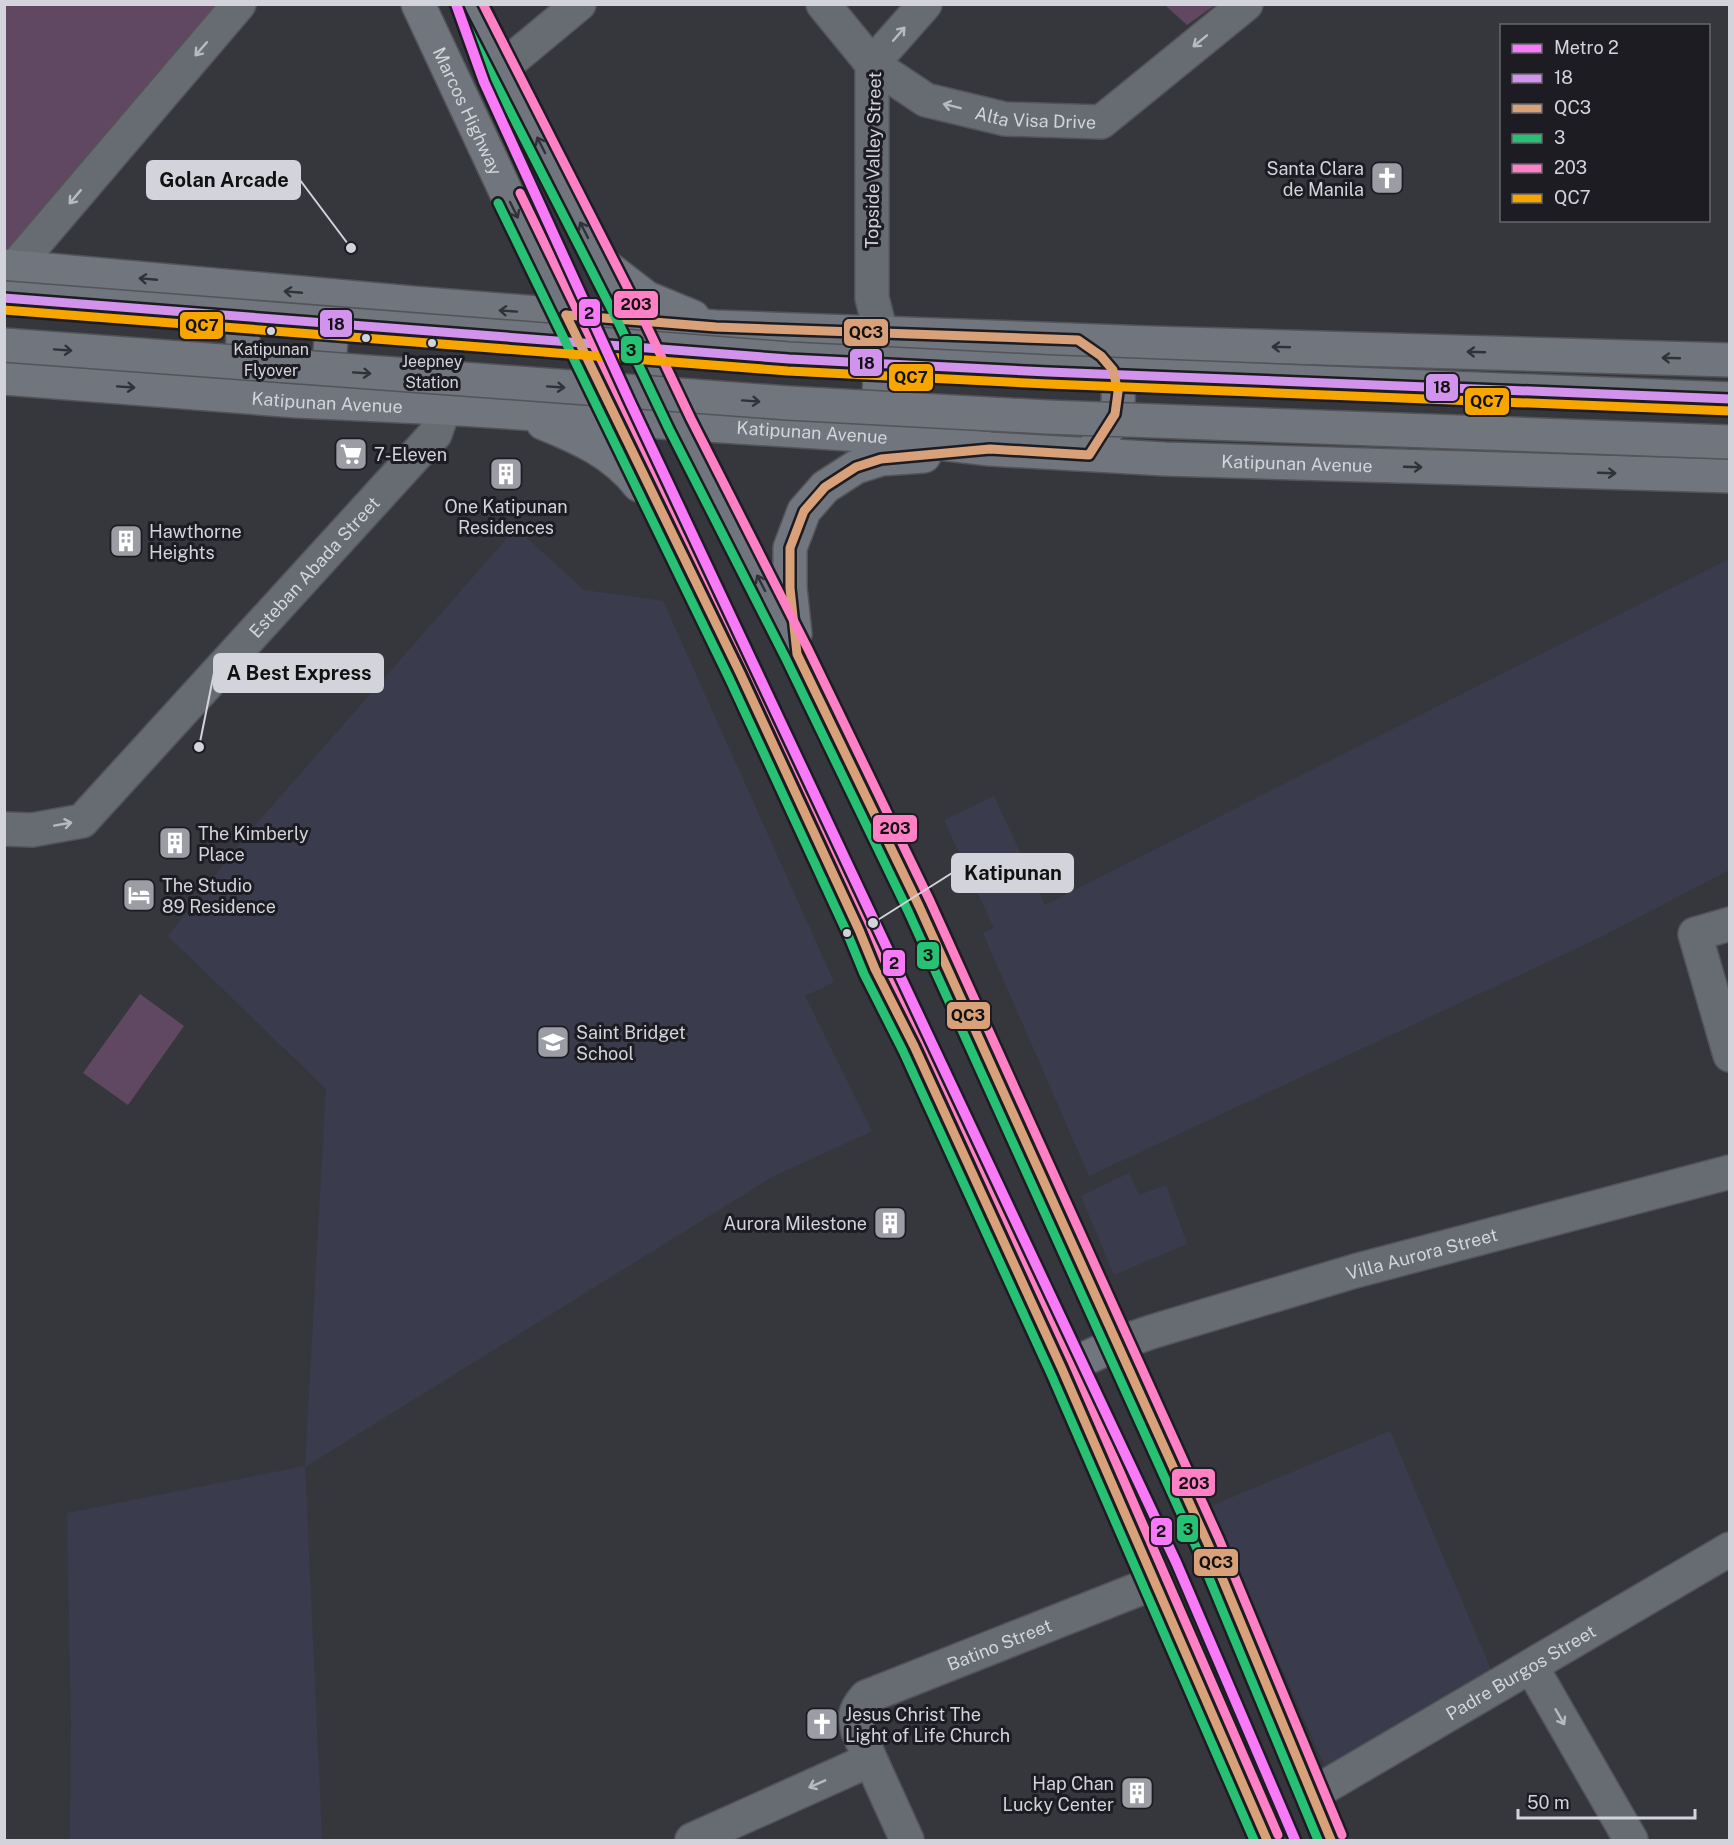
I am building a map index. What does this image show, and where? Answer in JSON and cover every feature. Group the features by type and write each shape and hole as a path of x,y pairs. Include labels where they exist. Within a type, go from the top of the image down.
{"main road":[{"name":"Marcos Highway","path":"418,4 506,192 664,517"},
{"path":"469,4 631,321 680,424 797,654 919,906 1208,1544 1331,1840"},
{"path":"601,263 647,298 716,327"},
{"path":"10,267 716,327 1149,343 1730,360"},
{"path":"200,393 225,383 236,370 242,354 244,337 238,314 228,298 206,284"},
{"path":"326,403 334,296"},
{"path":"4,298 812,360 1026,371 1730,399"},
{"path":"878,436 881,333"},
{"path":"1078,340 1101,356 1113,370 1118,392 1115,414 1089,455"},
{"path":"1149,343 1137,378 1138,414 1142,432 1165,459"},
{"name":"Katipunan Avenue","path":"4,345 788,404 1047,417 1730,442"},
{"name":"Katipunan Avenue","path":"4,378 326,403 444,408 878,436 990,449 1089,455 1730,476"},
{"path":"518,414 598,447 633,478 664,517 740,673 875,969 924,1066 1062,1369 1267,1840"},
{"path":"797,654 790,588 790,548 804,511 825,487 856,467 881,459 990,449"},
{"path":"1062,1369 1117,1344"}],"street":[{"path":"10,267 239,4"},
{"path":"502,68 579,4"},
{"name":"Alta Visa Drive","path":"823,4 872,64 926,100 1005,119 1101,122 1246,4"},
{"name":"Topside Valley Street","path":"881,333 872,298 872,64 925,4"},
{"name":"Esteban Abada Street","path":"4,829 32,830 82,821 435,434 444,408"},
{"path":"1728,1048 1695,934 1730,924"},
{"name":"Villa Aurora Street","path":"1117,1344 1366,1268 1730,1172"},
{"name":"Padre Burgos Street","path":"1311,1795 1729,1551"},
{"name":"Batino Street","path":"870,1760 854,1717 858,1707 866,1698 1154,1583"},
{"path":"1531,1666 1631,1840"},
{"path":"692,1840 870,1760 908,1840"}],"shaded area":[{"path":"5,5 232,5 16,252 5,251"},
{"path":"1165,5 1215,5 1187,25"},
{"name":"Saint Bridget School","path":"516,528 584,590 663,601 834,982 805,996 872,1131 772,1177 305,1467 322,1840 70,1840 71,1723 67,1513 305,1466 326,1089 168,936 245,837"},
{"path":"1729,559 1729,870 1601,937 1089,1176 983,933 994,928 944,820 994,796 1045,905"},
{"path":"140,994 184,1026 128,1105 83,1073"},
{"path":"1129,1173 1139,1195 1166,1185 1187,1244 1114,1275 1081,1196"},
{"path":"1390,1431 1495,1679 1325,1767 1211,1506"}],"metro line":[{"name":"2","path":"456,4 484,82 630,402 1176,1562 1295,1840"}],"transit line":[{"name":"203","path":"483,4 808,649 930,901 1219,1539 1342,1835"},
{"name":"3","path":"458,9 620,326 669,429 786,659 908,911 1197,1549 1318,1840"},
{"name":"203","path":"520,193 751,668 886,964 925,1041 1073,1364 1278,1835"},
{"name":"3","path":"498,203 729,678 864,974 903,1051 1051,1374 1254,1840"},
{"name":"18","path":"4,298 789,359 1048,372 1730,399"},
{"name":"QC7","path":"4,310 788,371 1048,384 1730,411"},
{"name":"QC3","path":"566,315 716,327 1078,340 1101,356 1113,370 1118,392 1115,414 1089,455 990,449 881,459 856,467 825,487 804,511 790,548 790,588 797,654 919,906 1208,1544 1331,1840"},
{"name":"QC3","path":"566,315 740,673 875,969 914,1046 1062,1369 1267,1840"}],"place":[{"name":"Santa Clara de Manila","path":"1387,178"},
{"name":"Golan Arcade","path":"351,248"},
{"name":"Katipunan Flyover","path":"271,331"},
{"name":"Jeepney Station","path":"432,343"},
{"name":"7-Eleven","path":"351,454"},
{"name":"One Katipunan Residences","path":"506,474"},
{"name":"Hawthorne Heights","path":"126,541"},
{"name":"A Best Express","path":"199,747"},
{"name":"The Kimberly Place","path":"175,843"},
{"name":"The Studio 89 Residence","path":"139,895"},
{"name":"Katipunan","path":"873,923"},
{"name":"Saint Bridget School","path":"553,1042"},
{"name":"Aurora Milestone","path":"890,1223"},
{"name":"Jesus Christ The Light of Life Church","path":"822,1724"},
{"name":"Hap Chan Lucky Center","path":"1137,1793"}]}
